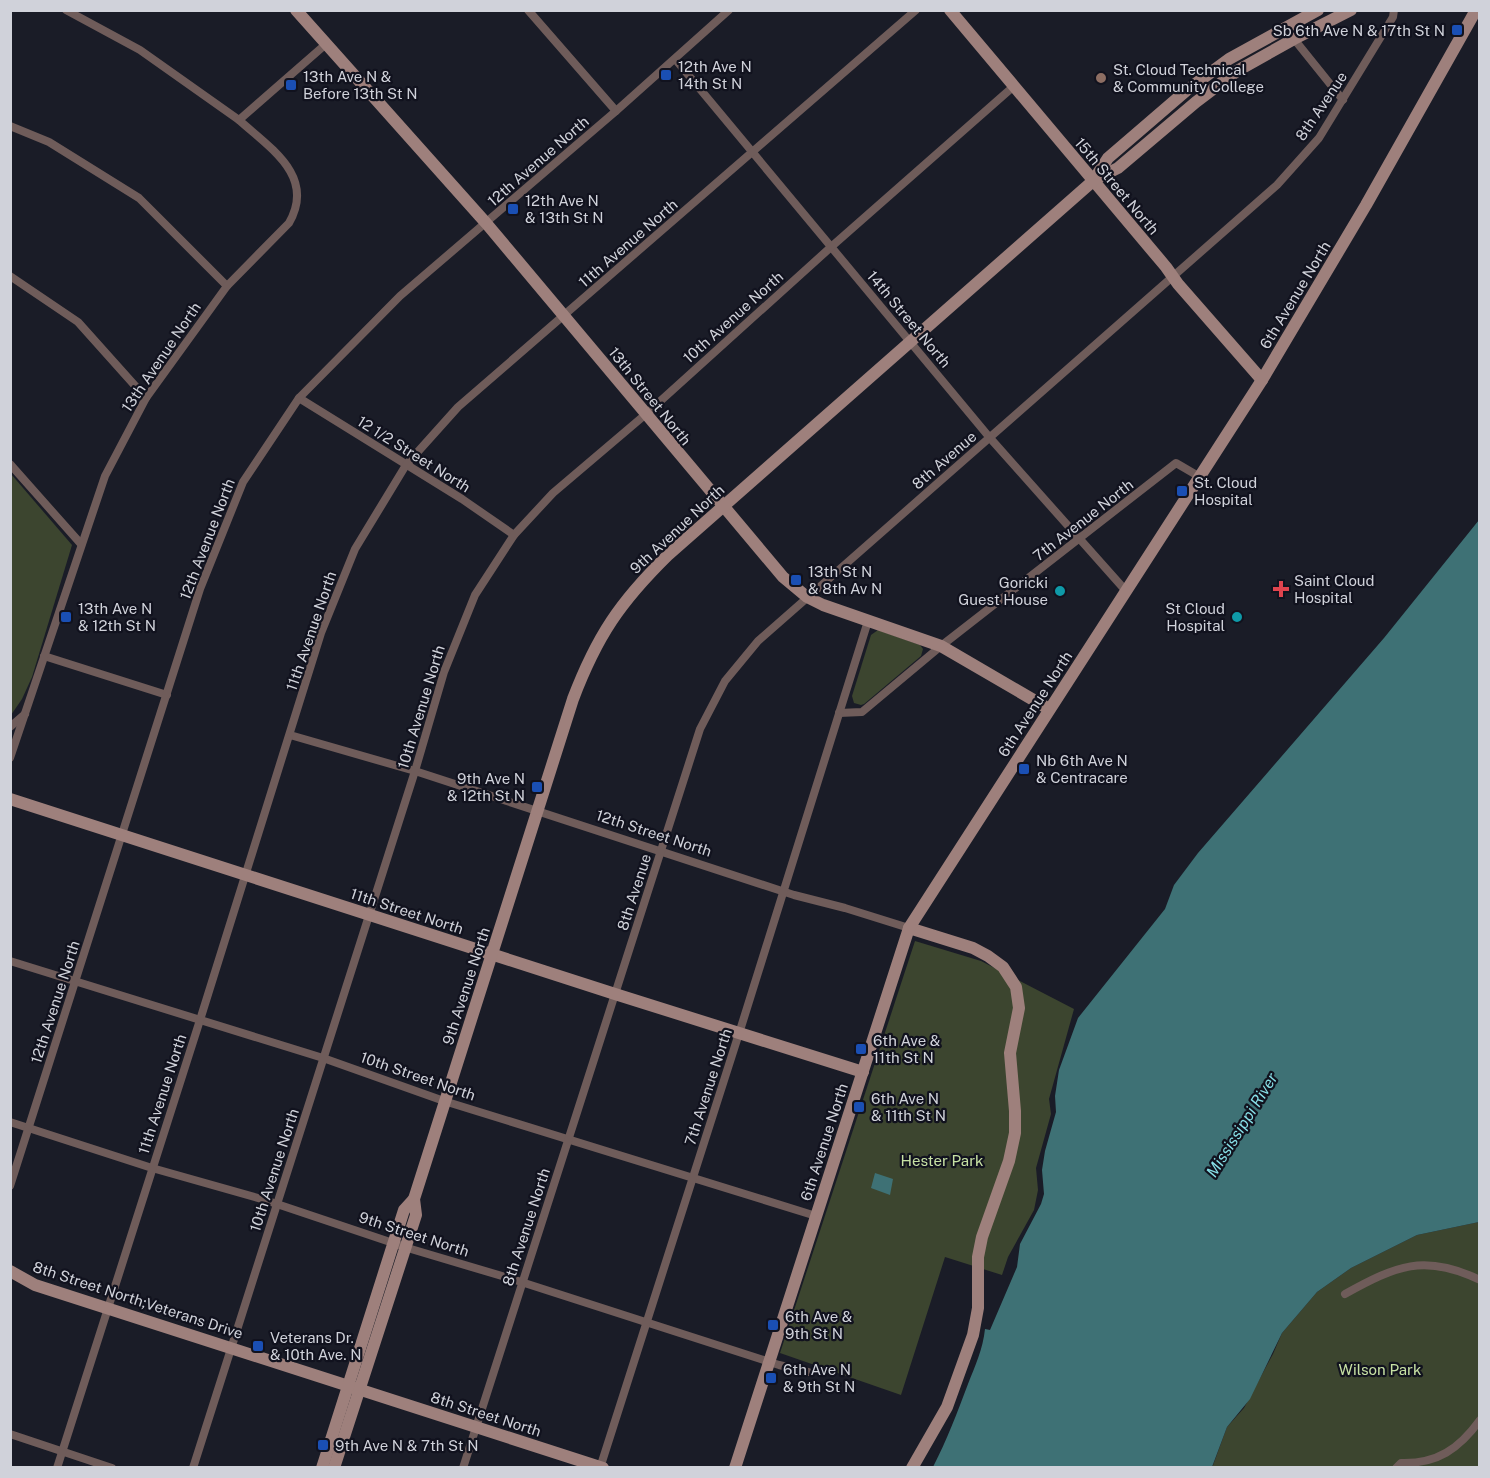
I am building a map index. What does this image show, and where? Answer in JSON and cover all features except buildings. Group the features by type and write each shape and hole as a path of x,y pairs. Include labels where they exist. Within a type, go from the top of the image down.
{"street":[{"name":"13th Avenue North","path":"10,758 105,476 146,398 227,286 289,223 297,210 298,194 294,177 285,162 239,120 140,50 66,10"},
{"name":"13th Street North","path":"296,10 565,315 783,578 807,597 843,613 941,646 1049,709"},
{"path":"528,10 616,111"},
{"name":"12th Avenue North","path":"10,1186 200,589 243,482 299,398 400,296 675,60 729,10"},
{"name":"11th Avenue North","path":"57,1467 291,735 321,633 355,549 406,465 458,408 916,10"},
{"name":"15th Street North","path":"950,10 1262,380"},
{"name":"9th Avenue North","path":"334,1467 354,1387 399,1245 416,1215 414,1198 537,810 583,671 602,633 631,592 648,574 1092,181 1108,158 1187,90 1229,59 1318,10"},
{"name":"9th Avenue North","path":"1092,181 1118,168 1196,102 1237,71 1351,10"},
{"name":"8th Avenue","path":"615,994 700,729 725,681 758,641 1277,185 1319,138 1393,17 1394,10"},
{"name":"6th Avenue North","path":"735,1467 909,928 1262,380 1477,15"},
{"path":"1294,39 1343,100"},
{"path":"239,120 326,44"},
{"name":"14th Street North","path":"675,60 990,438 1126,591"},
{"name":"10th Avenue North","path":"193,1467 416,771 444,672 475,595 514,535 553,493 646,414 1014,86"},
{"path":"10,126 49,142 139,198 227,286"},
{"path":"10,276 78,322 146,398"},
{"name":"12 1/2 Street North","path":"299,398 514,535"},
{"path":"10,464 81,544"},
{"name":"7th Avenue North","path":"839,713 862,712 941,646 1176,464 1200,477"},
{"name":"7th Avenue North","path":"601,1467 740,1033 868,621"},
{"path":"44,656 167,695"},
{"path":"10,727 25,714"},
{"name":"12th Street North","path":"291,735 416,771 783,891 973,948 1003,967 1016,987 1018,1008 1010,1053 1015,1133 1009,1161 982,1237 978,1257 978,1308 973,1335 947,1407 912,1467"},
{"name":"11th Street North","path":"10,799 863,1072"},
{"name":"10th Street North","path":"10,961 323,1058 444,1101 816,1216"},
{"name":"8th Avenue North","path":"463,1467 615,994"},
{"name":"9th Street North","path":"10,1122 153,1168 277,1204 769,1362 808,1372"},
{"path":"1346,1294 1385,1272 1418,1265 1456,1269 1479,1280"},
{"name":"8th Street North;Veterans Drive","path":"10,1271 35,1284 354,1387"},
{"name":"9th Avenue North","path":"322,1467 354,1387"},
{"name":"8th Street North","path":"354,1387 601,1467"},
{"path":"1396,1467 1401,1463 1427,1461 1446,1454 1471,1431 1479,1420"},
{"path":"10,1434 112,1467"}],"green space":[{"path":"11,474 72,545 32,677 22,699 11,715"},
{"path":"878,630 920,645 923,649 921,656 861,705 854,703 852,696 871,635"},
{"name":"Hester Park","path":"915,941 981,961 1074,1009 1049,1099 1051,1114 1036,1168 1038,1190 1034,1210 1008,1257 1002,1275 945,1257 901,1395 780,1353"},
{"name":"Wilson Park","path":"1479,1222 1479,1467 1212,1468 1227,1427 1244,1408 1282,1333 1317,1292 1351,1268 1417,1235"}],"water":[{"name":"Mississippi River","path":"1479,520 1479,1222 1417,1235 1351,1268 1317,1292 1282,1333 1250,1399 1227,1427 1212,1467 933,1467 976,1364 985,1329 990,1330 1017,1267 1020,1244 1041,1204 1044,1194 1042,1170 1056,1112 1055,1096 1059,1070 1078,1018 1165,909 1174,885 1198,853 1384,638"},
{"path":"875,1173 893,1179 890,1195 871,1188"}],"place":[{"name":"Sb 6th Ave N & 17th St N","path":"1457,30"},
{"name":"12th Ave N 14th St N","path":"666,75"},
{"name":"St. Cloud Technical & Community College","path":"1101,78"},
{"name":"13th Ave N & Before 13th St N","path":"291,85"},
{"name":"12th Ave N & 13th St N","path":"513,209"},
{"name":"St. Cloud Hospital","path":"1182,491"},
{"name":"13th St N & 8th Av N","path":"796,580"},
{"name":"Saint Cloud Hospital","path":"1281,589"},
{"name":"Goricki Guest House","path":"1060,591"},
{"name":"13th Ave N & 12th St N","path":"66,617"},
{"name":"St Cloud Hospital","path":"1237,617"},
{"name":"Nb 6th Ave N & Centracare","path":"1024,769"},
{"name":"9th Ave N & 12th St N","path":"537,787"},
{"name":"6th Ave & 11th St N","path":"861,1049"},
{"name":"6th Ave N & 11th St N","path":"859,1107"},
{"name":"6th Ave & 9th St N","path":"773,1325"},
{"name":"Veterans Dr. & 10th Ave. N","path":"258,1346"},
{"name":"6th Ave N & 9th St N","path":"771,1378"},
{"name":"9th Ave N & 7th St N","path":"323,1445"}]}
